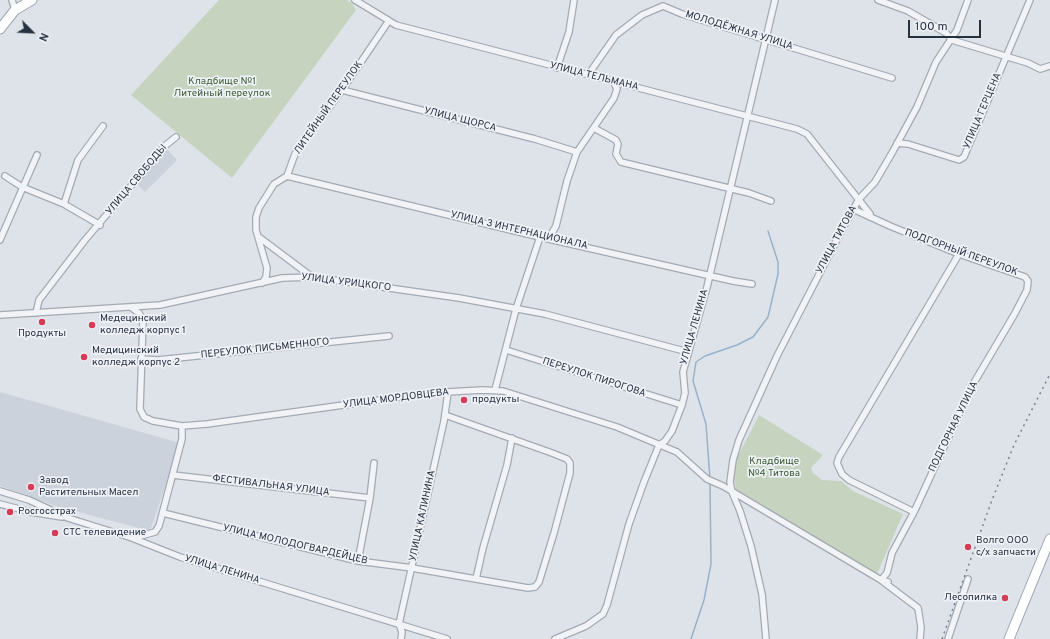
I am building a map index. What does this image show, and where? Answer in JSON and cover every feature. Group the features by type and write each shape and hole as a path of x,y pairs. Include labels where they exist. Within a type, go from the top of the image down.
{"main road":[{"path":"0,29 15,10 32,0"},
{"path":"1009,639 1050,539"}],"street":[{"path":"12,0 15,10"},
{"name":"УЛИЦА ТЕЛЬМАНА","path":"355,0 388,22 614,83 797,129 807,134 873,218"},
{"path":"557,68 569,32 574,0"},
{"name":"УЛИЦА ЛЕНИНА","path":"555,639 586,626 603,614 607,606 629,524 659,445 665,441 672,431 682,405 685,393 683,372 697,324 731,189 775,0"},
{"path":"878,0 908,11 946,33 952,40 1014,59 1040,69 1050,66"},
{"name":"УЛИЦА ТИТОВА","path":"766,639 762,594 744,525 730,482 733,460 739,440 777,356 853,209 859,199 875,182 917,107 936,62 958,30 968,0"},
{"name":"УЛИЦА ГЕРЦЕНА","path":"897,143 908,144 959,160 964,157 1030,0"},
{"name":"МОЛОДЁЖНАЯ УЛИЦА","path":"588,75 616,35 642,15 663,6 682,14 892,78"},
{"name":"ЛИТЕЙНЫЙ ПЕРЕУЛОК","path":"287,176 295,154 342,90 388,22"},
{"path":"549,238 556,226 567,181 577,152 594,128 598,119 614,98 617,89 614,83"},
{"name":"УЛИЦА ЩОРСА","path":"342,90 535,139 577,152"},
{"path":"64,204 78,160 103,126"},
{"path":"594,128 616,140 618,144 616,154 620,162 731,189 771,202"},
{"name":"УЛИЦА СВОБОДЫ","path":"36,313 39,300 85,240 100,225 166,144 176,137"},
{"path":"0,240 22,186 37,155"},
{"path":"5,176 22,186 64,204 100,225"},
{"path":"262,283 266,277 267,268 256,230 256,218 259,208 274,184 287,176"},
{"name":"УЛИЦА 3 ИНТЕРНАЦИОНАЛА","path":"287,176 540,237 709,276 752,284"},
{"name":"ПОДГОРНЫЙ ПЕРЕУЛОК","path":"853,209 959,254 1025,276"},
{"path":"495,390 516,309 540,237"},
{"path":"259,238 312,277"},
{"path":"914,512 848,480 842,474 837,463 839,457 959,254"},
{"name":"ПОДГОРНАЯ УЛИЦА","path":"881,580 887,573 892,553 914,512 972,386 1027,290 1028,281 1025,276"},
{"name":"УЛИЦА УРИЦКОГО","path":"0,315 132,308 160,305 282,278 312,277 459,298 545,314 688,352"},
{"name":"УЛИЦА МОРДОВЦЕВА","path":"132,308 139,313 143,321 140,410 144,417 153,421 182,426 207,424 448,392 495,390 560,408 610,425 677,452 707,479 732,492"},
{"name":"ПЕРЕУЛОК ПИСЬМЕННОГО","path":"141,359 158,360 389,336"},
{"name":"ПЕРЕУЛОК ПИРОГОВА","path":"506,350 682,405"},
{"name":"УЛИЦА КАЛИНИНА","path":"401,639 402,632 399,624 445,415 448,392"},
{"name":"УЛИЦА МОЛОДОГВАРДЕЙЦЕВ","path":"163,513 358,561 412,568 528,588 535,587 541,575 570,473 570,463 567,459 445,415"},
{"path":"132,538 155,532 160,526 182,439 182,426"},
{"path":"476,579 507,465 512,438"},
{"path":"358,561 370,498 374,463"},
{"name":"ФЕСТИВАЛЬНАЯ УЛИЦА","path":"173,475 370,498"},
{"path":"723,486 730,482"},
{"name":"УЛИЦА ЛЕНИНА","path":"0,491 29,500 68,518 132,538 180,557 447,639"},
{"path":"732,492 881,580 918,608 921,627 920,639"},
{"path":"0,504 31,512 68,518"},
{"path":"881,580 888,582"},
{"path":"948,639 968,580"}],"shaded area":[{"path":"165,147 177,160 145,192 132,179"},
{"path":"0,392 180,443 150,531 56,506 0,486"}],"green space":[{"name":"Кладбище №1 Литейный переулок","path":"219,0 347,0 352,3 356,10 232,178 131,95"},
{"name":"Кладбище №4 Титова","path":"759,415 823,455 811,468 813,473 822,480 841,481 853,491 903,514 877,574 736,489 734,476 737,458"}],"waterway":[{"path":"710,479 706,424 693,381 696,362 705,356 737,345 753,337 768,317 778,274 778,262 768,231"},
{"path":"691,639 704,600 711,564 710,483"}],"railway":[{"path":"942,639 992,500 1014,445 1050,374"}],"place":[{"name":"Продукты","path":"42,322"},
{"name":"Медецинский колледж корпус 1","path":"92,325"},
{"name":"Медицинский колледж корпус 2","path":"84,357"},
{"name":"продукты","path":"464,400"},
{"name":"Завод Растительных Масел","path":"31,487"},
{"name":"Росгосстрах","path":"10,512"},
{"name":"СТС телевидение","path":"55,533"},
{"name":"Волго ООО с/х запчасти","path":"968,547"},
{"name":"Лесопилка","path":"1005,598"}]}
